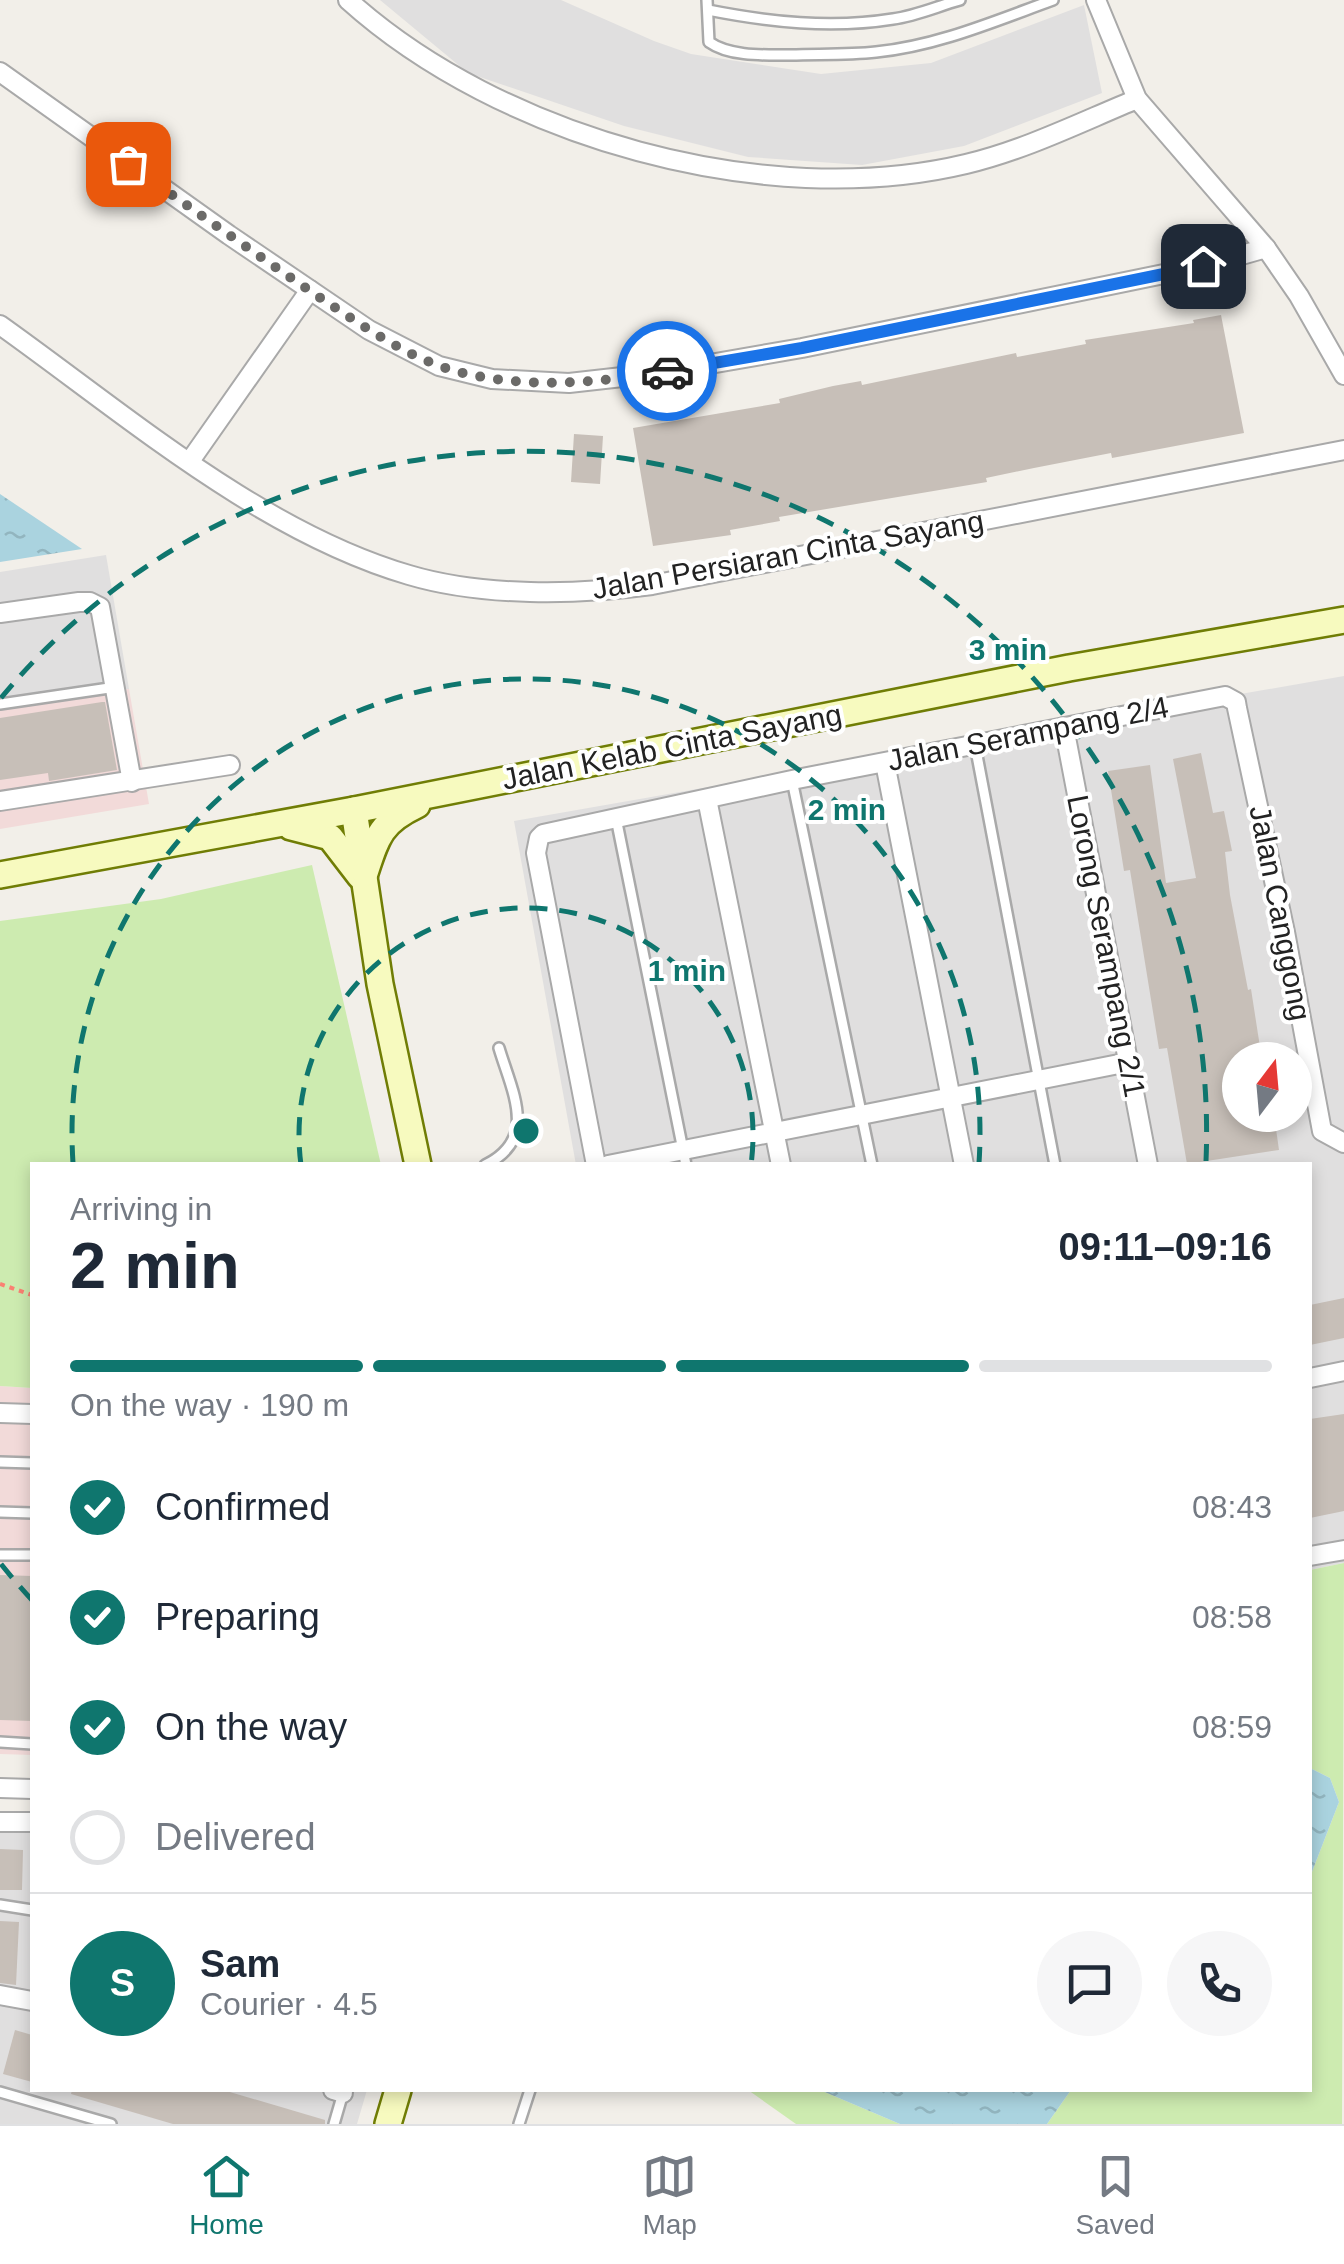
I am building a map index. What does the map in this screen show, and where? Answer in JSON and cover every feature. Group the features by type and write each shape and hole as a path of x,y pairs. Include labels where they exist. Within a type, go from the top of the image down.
{"main road":[{"name":"Jalan Kelab Cinta Sayang","path":"0,875 354,810 1069,668 1344,620"},
{"path":"362,880 374,844 392,818 453,788"},
{"path":"354,810 362,880 417,1162"},
{"path":"265,826 297,827 330,837 362,880"},
{"path":"388,2124 398,2092"},
{"path":"399,2092 406,2124"}],"street":[{"path":"348,0 436,67 504,100 641,152 746,174 843,178 908,174 966,164 1012,150 1137,99"},
{"path":"1096,0 1137,99 1266,248 1344,375"},
{"path":"0,72 369,330 439,366 492,379 568,383 658,373 802,348 1203,266 1266,248"},
{"path":"190,461 310,290"},
{"name":"Jalan Persiaran Cinta Sayang","path":"0,325 279,520 380,566 451,584 585,592 702,576 1344,450"},
{"path":"0,612 95,603 104,616 132,782"},
{"name":"Jalan Serampang 2/4","path":"595,1162 536,844 539,838 552,830 792,780 1217,697 1232,698"},
{"name":"Jalan Canggong","path":"1232,698 1238,708 1281,914 1322,1131 1344,1143"},
{"name":"Lorong Serampang 2/1","path":"1064,727 1147,1162"},
{"path":"886,762 963,1162"},
{"path":"0,801 230,766"},
{"path":"708,800 779,1162"},
{"path":"641,1162 684,1158 774,1133 1129,1062"},
{"path":"1312,1378 1344,1371"},
{"path":"0,1413 30,1414"},
{"path":"1312,1556 1344,1550"},
{"path":"0,1788 30,1789"},
{"path":"0,1822 30,1822"},
{"path":"0,1995 30,2001"}],"lane":[{"path":"960,0 895,19 815,25 751,18 707,5 708,42 738,52 774,55 899,48 982,27 1049,1"},
{"path":"0,704 116,688"},
{"path":"975,744 1054,1162"},
{"path":"792,780 871,1162"},
{"path":"616,818 684,1158"},
{"path":"489,1162 500,1156 518,1131 519,1120 499,1048"},
{"path":"0,1462 30,1462"},
{"path":"0,1512 30,1513"},
{"path":"0,1555 30,1556"},
{"path":"0,1742 30,1744"},
{"path":"0,1906 30,1910"},
{"path":"0,2092 111,2124"},
{"path":"334,2124 340,2092"},
{"path":"520,2124 529,2092"}],"path":[{"path":"0,1284 30,1294"}],"shaded area":[{"path":"380,0 561,0 691,54 821,74 931,63 1084,5 1102,93 964,146 862,165 748,157 624,126 468,73"},
{"path":"106,555 129,689 0,708 0,572"},
{"path":"1344,676 1344,1563 1312,1570 1312,1162 575,1162 514,821"},
{"path":"129,689 149,804 0,829 0,708"},
{"path":"0,1386 30,1388 30,1755 0,1754"},
{"path":"0,1814 30,1815 30,2092 366,2092 357,2124 0,2124"}],"green space":[{"path":"312,865 380,1162 30,1162 30,1388 0,1386 0,921 161,899"},
{"path":"1344,1563 1342,2124 1047,2124 1070,2092 1312,2092 1312,1872 1339,1802 1330,1778 1312,1769 1312,1570"},
{"path":"751,2092 825,2092 900,2124 796,2124"}],"water":[{"path":"0,494 82,549 0,562"},
{"path":"1312,1769 1330,1778 1339,1802 1312,1872"},
{"path":"825,2092 1070,2092 1047,2124 900,2124"}],"building":[{"path":"1221,315 1244,433 1112,458 1111,453 986,478 987,482 779,517 780,521 730,530 731,535 653,546 633,428 780,403 779,399 833,386 861,381 862,385 1016,353 1017,357"},
{"path":"574,434 603,436 600,484 571,482"},
{"path":"105,702 117,770 49,781 48,773 0,780 0,718"},
{"path":"1201,753 1213,813 1224,811 1232,851 1225,852 1230,895 1259,1042 1222,1042 1222,1132 1276,1132 1279,1150 1187,1162 1167,1048 1159,1049 1130,870 1124,871 1108,771 1150,765 1166,883 1196,878 1173,759"},
{"path":"1344,1298 1344,1338 1312,1345 1312,1305"},
{"path":"1344,1414 1344,1511 1312,1518 1312,1419"},
{"path":"0,1575 30,1576 30,1721 0,1720"},
{"path":"0,1849 23,1850 22,1890 0,1890"},
{"path":"0,1921 19,1922 16,1985 0,1983"},
{"path":"15,2030 30,2034 30,2081 3,2074"},
{"path":"230,2092 325,2120 325,2124 173,2124 71,2094"}],"way so far":[{"path":"128,164 369,330 439,366 492,379 568,383 667,371"}],"route":[{"path":"667,371 802,348 1203,266"}]}
